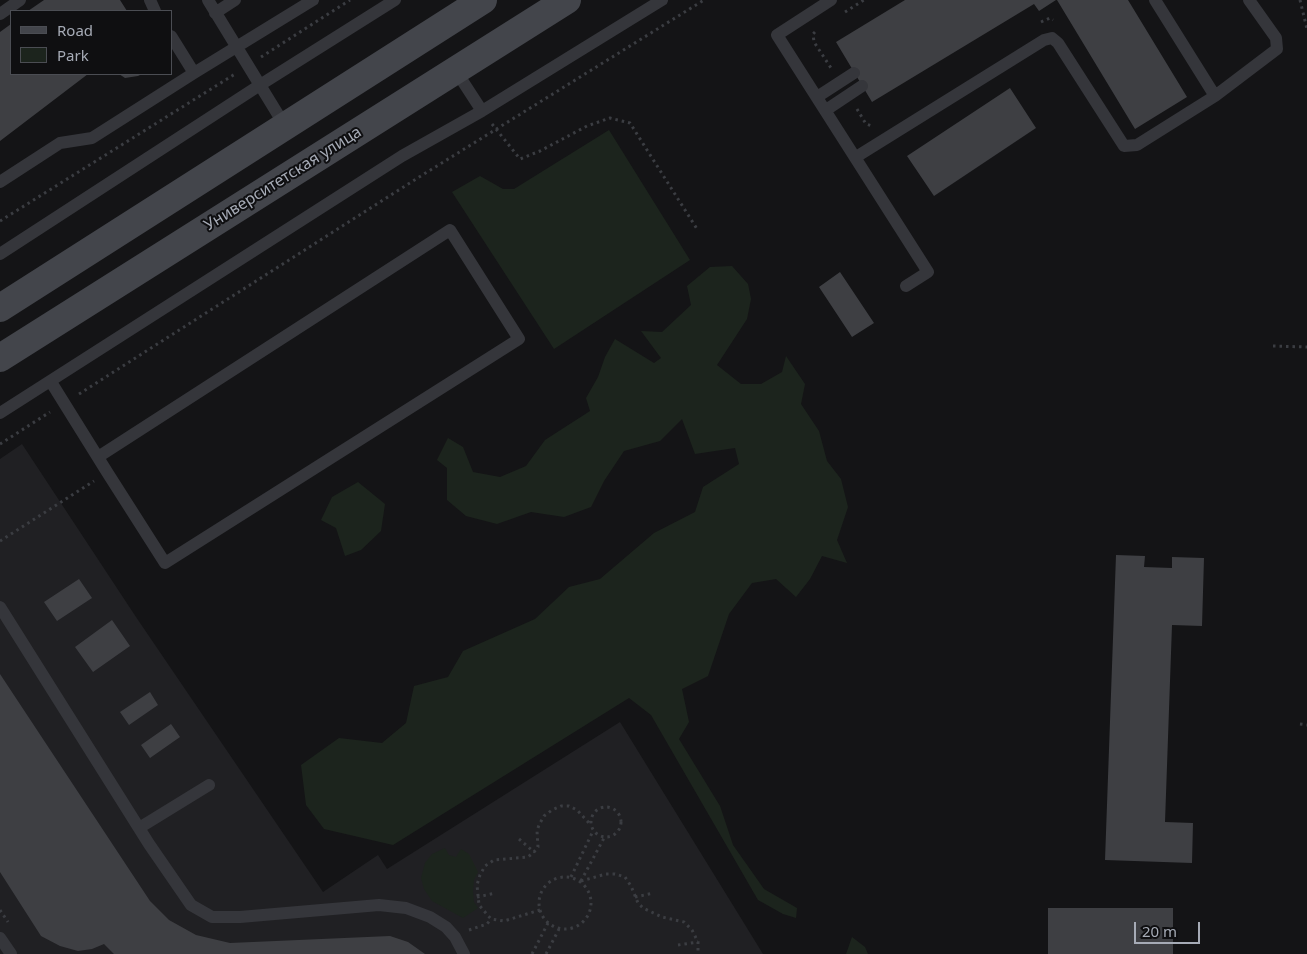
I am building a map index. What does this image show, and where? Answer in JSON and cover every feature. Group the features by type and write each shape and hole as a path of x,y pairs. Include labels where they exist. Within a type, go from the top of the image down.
{"main road":[{"path":"0,308 483,0"},
{"name":"Университетская улица","path":"0,358 567,0"}],"lane":[{"path":"0,14 20,0"},
{"path":"208,0 286,126"},
{"path":"215,12 235,0"},
{"path":"0,182 60,143 92,138 313,0"},
{"path":"0,254 260,85 395,0"},
{"path":"0,413 402,156 482,112 662,0"},
{"path":"831,0 777,35 928,272 906,286"},
{"path":"1154,0 1215,96"},
{"path":"856,157 1044,40 1052,38 1058,43 1124,146 1137,145 1215,96 1277,50 1276,38 1249,0"},
{"path":"172,38 194,73"},
{"path":"456,71 482,112"},
{"path":"817,97 854,73"},
{"path":"826,110 862,86"},
{"path":"51,382 107,472 165,563 519,339 450,230 98,457"},
{"path":"2,613 139,828 191,905 212,917 240,917 379,905 406,908 430,917 446,927 464,954"},
{"path":"139,828 209,785"},
{"path":"0,938 11,954"}],"path":[{"path":"0,221 350,0"},
{"path":"0,444 496,129 704,0"},
{"path":"841,14 864,0"},
{"path":"1300,0 1307,29"},
{"path":"1036,25 1050,18 1054,20"},
{"path":"818,28 813,34 814,42 840,82"},
{"path":"848,96 866,124 878,126"},
{"path":"482,112 520,159 540,151 587,126 610,118 630,122 697,229"},
{"path":"1273,346 1307,347"},
{"path":"0,541 107,472"},
{"path":"1300,724 1307,725"},
{"path":"540,910 504,920 490,919 479,904 477,897 477,885 485,866 494,860 528,857 538,847 537,831 544,816 561,806 569,806 577,810 590,824 593,831 604,838 617,833 621,820 614,808 607,806 600,807 594,811 590,824"},
{"path":"571,877 593,831"},
{"path":"581,881 604,838"},
{"path":"519,840 534,852"},
{"path":"581,881 606,874 625,877 638,903 652,913 684,922 692,930 698,942 698,954"},
{"path":"562,876 581,881 591,896 592,905 584,921 577,927 568,929 559,928 548,923 540,910 538,901 546,885 553,879 562,876"},
{"path":"477,897 496,893"},
{"path":"635,897 654,893"},
{"path":"532,954 548,923"},
{"path":"546,954 559,928"},
{"path":"678,945 698,942"}],"shaded area":[{"path":"22,444 136,617 323,892 378,855 387,869 620,722 763,954 0,954 0,459"}],"green space":[{"path":"609,130 690,260 554,349 452,192 480,176 503,189 514,189"},
{"path":"732,266 748,284 751,299 747,319 717,365 741,384 761,384 782,372 786,356 805,384 801,404 819,431 827,461 841,479 848,507 837,540 847,563 822,556 810,579 796,597 776,579 752,583 729,614 708,676 682,689 689,722 679,739 720,806 733,845 764,889 797,908 796,918 783,914 758,900 651,715 629,698 393,845 324,829 306,805 301,765 339,738 382,743 406,723 414,686 448,677 463,651 535,619 569,587 600,579 654,533 695,512 703,487 739,464 735,448 695,454 682,419 660,441 624,451 604,481 591,507 564,517 531,512 497,524 466,516 447,500 447,468 437,460 448,438 463,447 473,472 500,477 526,466 545,440 590,411 586,398 598,377 605,357 615,339 654,363 661,358 641,331 662,332 691,305 687,286 710,267"},
{"path":"358,482 385,504 381,531 361,550 345,556 336,528 321,520 332,497"},
{"path":"445,848 449,855 456,857 461,849 469,854 478,872 474,880 473,891 474,902 478,908 463,918 432,901 424,889 421,878 425,863 432,854"},
{"path":"852,937 865,947 868,954 846,954"}],"building":[{"path":"44,0 120,0 126,10 29,10"},
{"path":"905,0 1056,0 1039,11 1034,4 872,102 836,42"},
{"path":"1057,0 1128,0 1187,97 1135,129"},
{"path":"10,25 10,75 87,75 0,141 0,32"},
{"path":"120,75 140,75 138,76 125,78"},
{"path":"1010,88 1036,128 934,196 907,156"},
{"path":"840,272 874,323 852,337 819,287"},
{"path":"1116,555 1145,556 1144,567 1172,568 1172,557 1204,558 1202,626 1172,625 1165,822 1193,823 1192,863 1105,860"},
{"path":"79,579 92,598 57,621 44,602"},
{"path":"112,620 130,646 93,672 75,647"},
{"path":"0,674 150,901 169,920 196,935 230,943 390,936 408,942 425,954 114,954 104,944 92,949 78,951 60,946 41,936 0,872"},
{"path":"150,692 158,705 129,725 120,712"},
{"path":"171,724 180,737 150,758 141,745"},
{"path":"1048,908 1173,908 1173,954 1048,954"}]}
